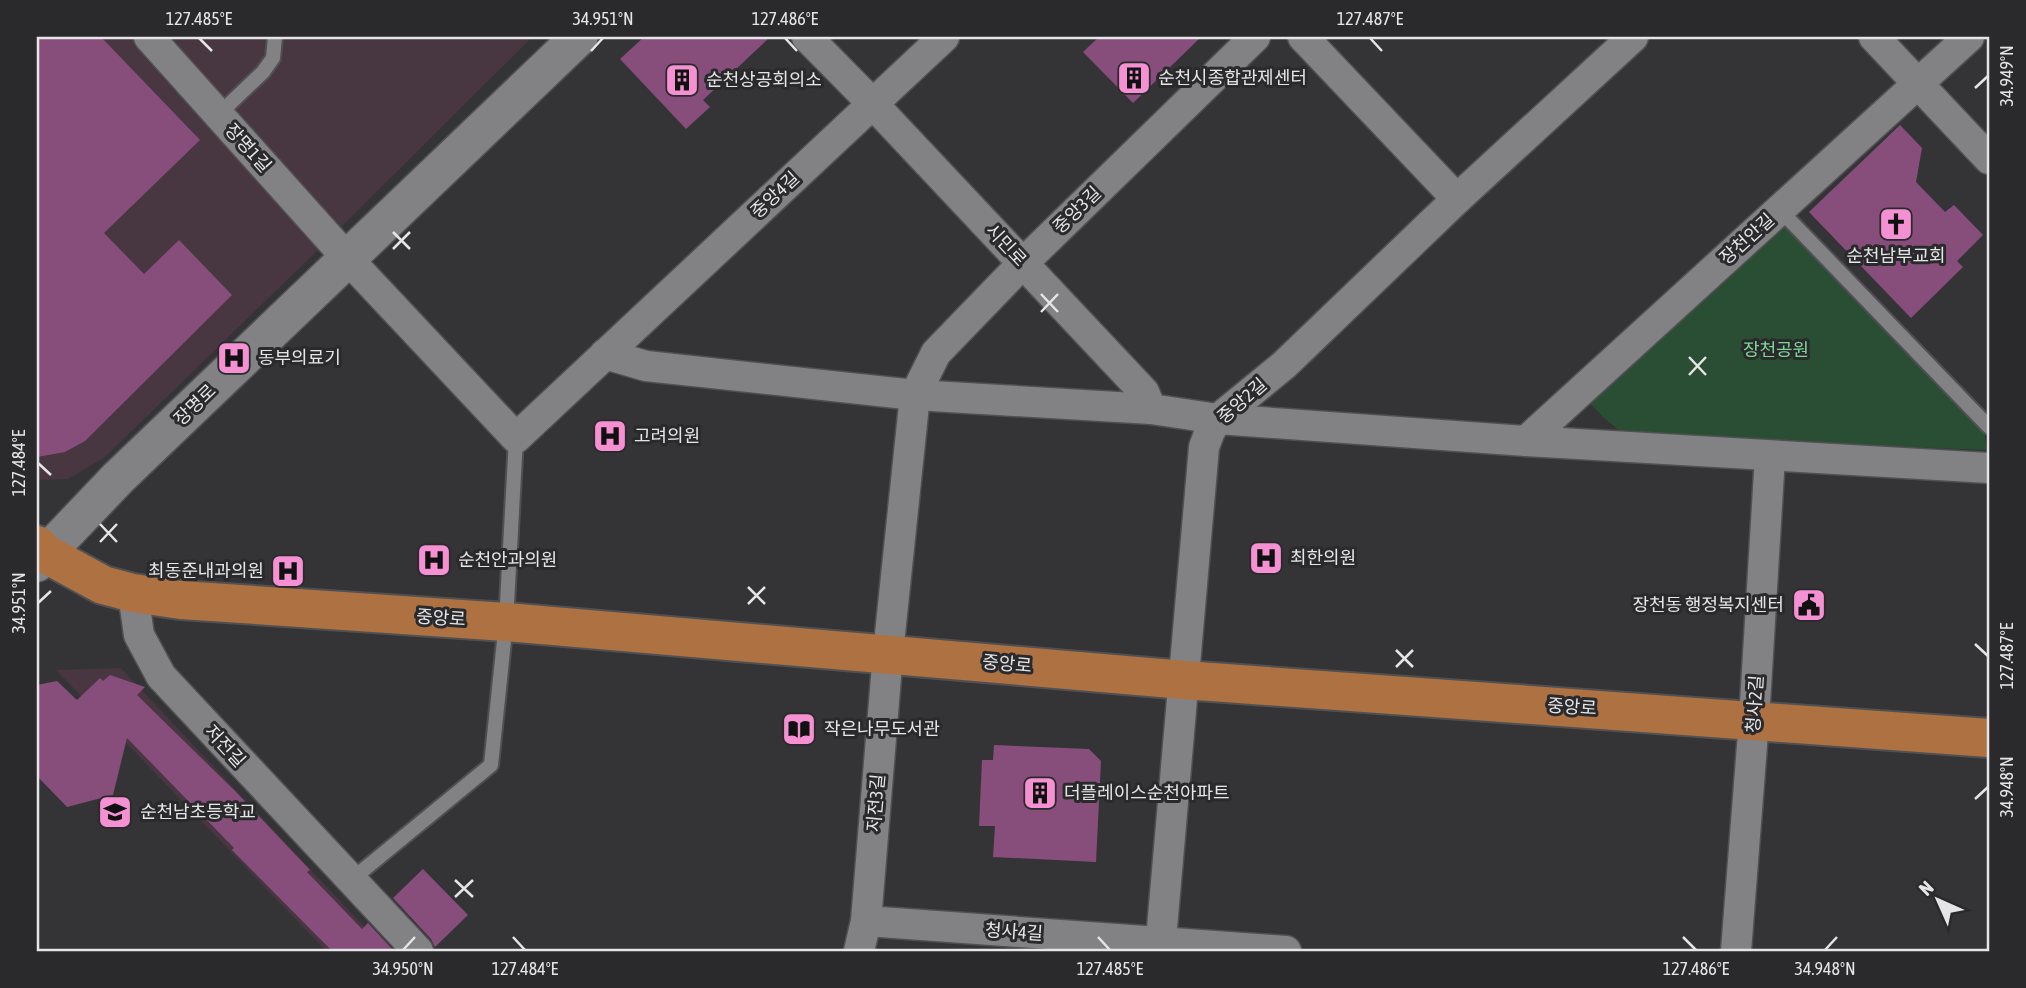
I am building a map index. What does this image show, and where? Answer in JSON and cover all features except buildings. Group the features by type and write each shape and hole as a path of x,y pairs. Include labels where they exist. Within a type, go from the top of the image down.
{"main road":[{"name":"중앙로","path":"40,554 103,585 133,593 180,600 506,622 1184,680 1989,738"}],"street":[{"name":"장명1길","path":"149,37 347,258"},
{"name":"장명로","path":"40,554 579,37"},
{"name":"시민로","path":"807,37 1144,391 1151,409"},
{"name":"중앙4길","path":"516,438 944,37"},
{"name":"중앙3길","path":"888,653 915,395 936,354 1023,263 1255,37"},
{"path":"1303,37 1457,199"},
{"name":"중앙2길","path":"1160,946 1204,447 1210,431 1218,419 1283,365 1457,199 1633,37"},
{"path":"1874,37 1989,159"},
{"name":"장천안길","path":"1525,441 1969,37"},
{"path":"347,258 516,438"},
{"path":"605,354 646,366 915,395 1151,409 1218,419 1525,441 1989,468"},
{"name":"청사2길","path":"1736,951 1754,720 1770,456"},
{"name":"저전길","path":"133,593 139,635 161,676 418,951"},
{"name":"저전3길","path":"859,951 866,921 888,653"},
{"name":"청사4길","path":"866,921 1160,946 1286,951"}],"lane":[{"path":"219,114 263,72 273,58 275,37"},
{"path":"1780,209 1989,427"},
{"path":"350,881 491,765 506,622 516,438"}],"shaded area":[{"path":"37,37 532,37 104,458 68,479 43,480 37,479"},
{"path":"121,668 387,951 326,951 56,670"}],"green space":[{"name":"장천공원","path":"1779,219 1984,431 1987,450 1626,436 1588,401"}],"place":[{"name":"순천시종합관제센터","path":"1134,78"},
{"name":"순천상공회의소","path":"682,80"},
{"name":"순천남부교회","path":"1896,224"},
{"name":"동부의료기","path":"234,358"},
{"name":"고려의원","path":"610,436"},
{"name":"최한의원","path":"1266,558"},
{"name":"순천안과의원","path":"434,560"},
{"name":"최동준내과의원","path":"288,571"},
{"name":"장천동 행정복지센터","path":"1809,605"},
{"name":"작은나무도서관","path":"799,729"},
{"name":"더플레이스순천아파트","path":"1040,793"},
{"name":"순천남초등학교","path":"115,812"}]}
